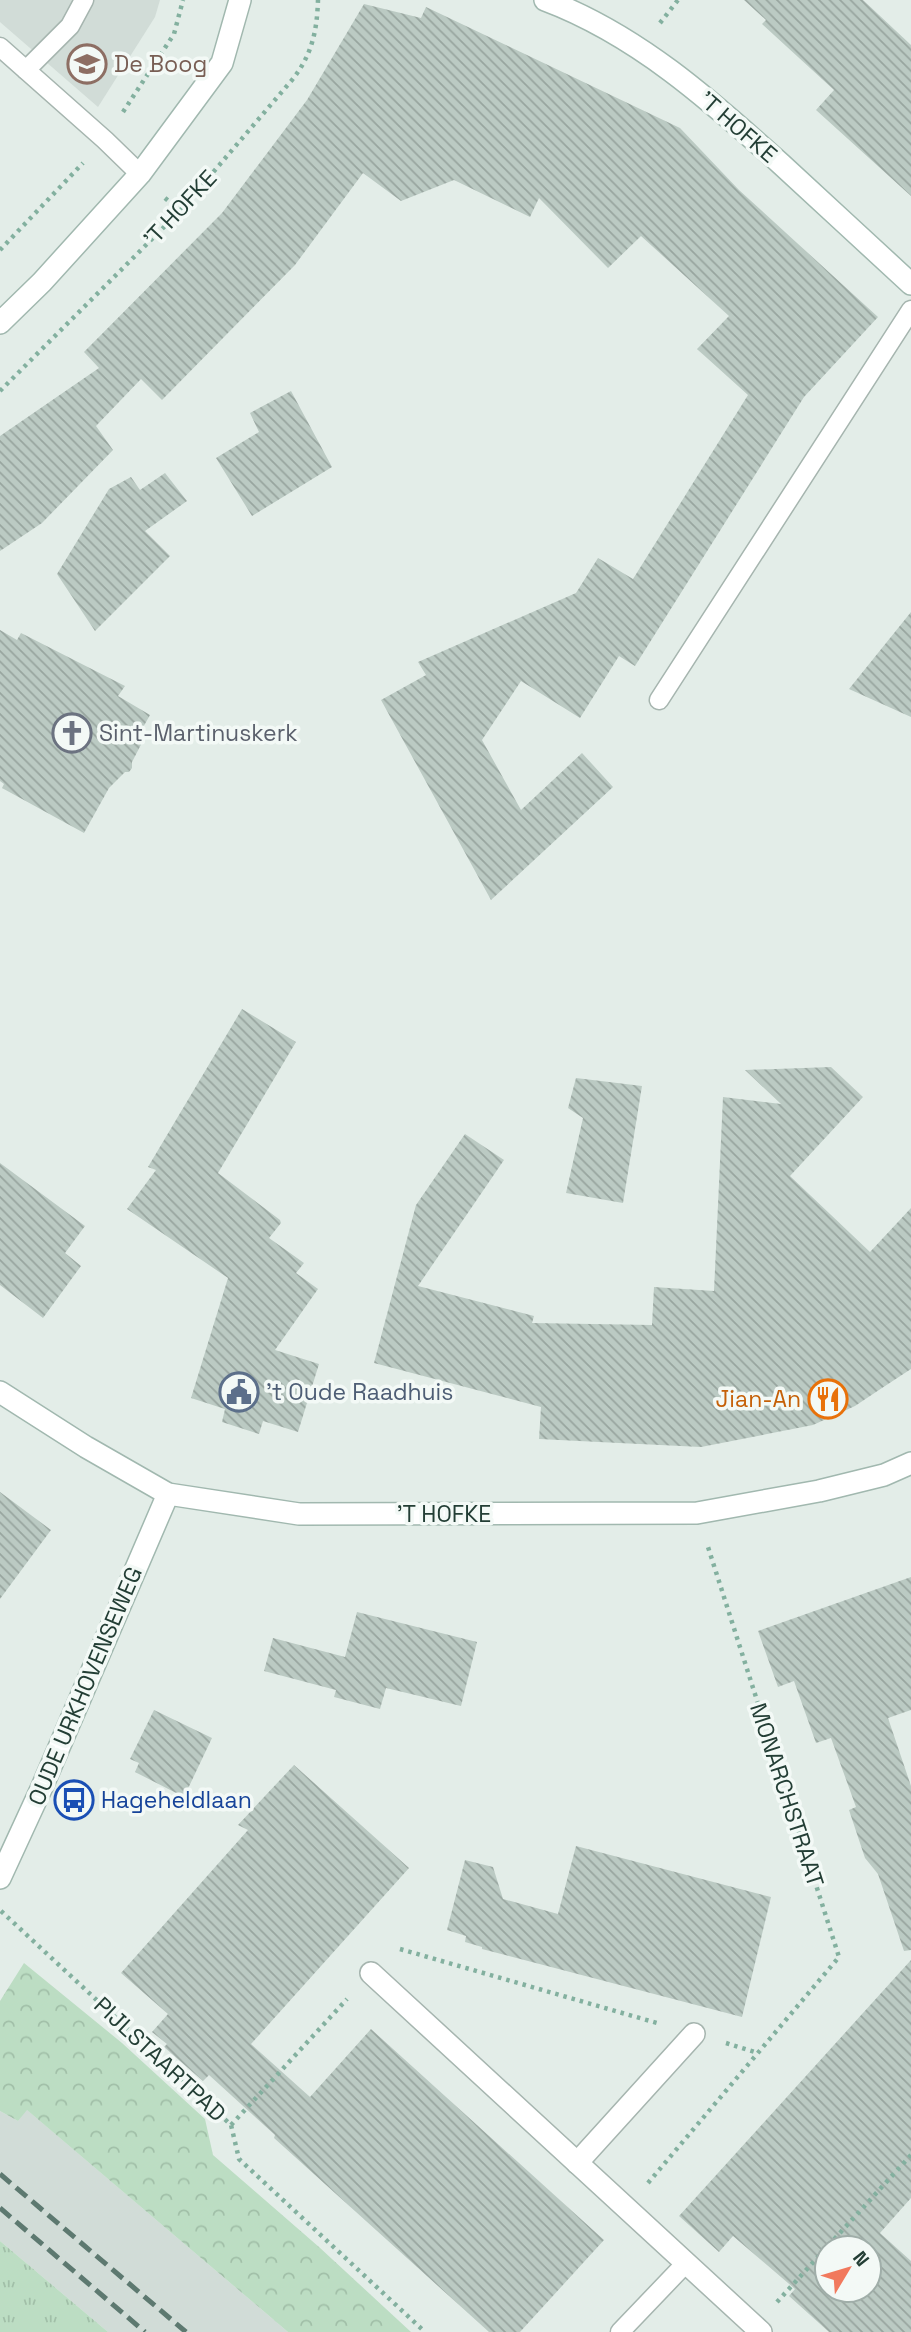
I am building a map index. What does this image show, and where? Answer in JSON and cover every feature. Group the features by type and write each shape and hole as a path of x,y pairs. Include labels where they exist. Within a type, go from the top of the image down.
{"street":[{"path":"0,323 42,282 140,174 222,63 240,0"},
{"name":"'T HOFKE","path":"545,0 569,9 639,48 714,104 911,284"},
{"name":"'T HOFKE","path":"0,1392 86,1447 168,1494 299,1514 697,1513 819,1491 884,1475 911,1463"},
{"name":"OUDE URKHOVENSEWEG","path":"0,1878 168,1494"},
{"path":"371,1973 758,2329"},
{"path":"577,2163 694,2034"}],"lane":[{"path":"26,70 70,26 84,0"},
{"path":"0,47 140,174"},
{"path":"659,700 911,310"},
{"path":"620,2332 686,2263"}],"path":[{"name":"'T HOFKE","path":"0,391 180,211 292,80 300,70 317,31 318,0"},
{"name":"MONARCHSTRAAT","path":"626,2209 839,1957 697,1513"},
{"name":"PIJLSTAARTPAD","path":"0,1911 231,2125 239,2159 425,2332"},
{"path":"231,2125 396,1948 758,2053"},
{"path":"758,2329 911,2155"}],"shaded area":[{"name":"De Boog","path":"0,0 160,0 155,17 98,107 0,22"},
{"path":"26,2109 288,2332 108,2332 0,2241 0,2111 18,2121"}],"green space":[{"path":"24,1963 122,2043 205,2119 213,2155 411,2332 288,2332 27,2110 18,2121 0,2111 0,2001"},
{"path":"0,2241 108,2332 0,2332"}],"building":[{"path":"744,0 863,0 911,45 911,196 816,110 834,90 762,24 766,20"},
{"path":"364,4 421,18 426,7 680,128 739,190 878,317 804,397 635,666 619,656 580,718 521,681 482,740 521,810 582,753 613,787 491,900 381,700 426,675 418,662 576,593 598,558 633,579 748,395 697,349 729,316 641,236 608,268 539,198 530,217 454,180 401,201 363,173 295,265 162,400 141,379 96,426 113,450 42,523 0,551 0,436 99,368 84,352 222,213 307,100"},
{"path":"291,391 332,467 252,516 216,458 259,432 250,413"},
{"path":"165,473 187,501 145,531 170,556 95,631 57,574 109,489 131,477 140,490"},
{"path":"911,612 911,717 849,689"},
{"name":"Sint-Martinuskerk","path":"0,630 17,640 21,633 125,686 118,696 150,715 141,731 146,735 132,762 132,768 109,788 84,833 2,788"},
{"path":"242,1009 296,1042 218,1173 280,1220 281,1223 269,1238 304,1263 296,1273 318,1289 275,1350 319,1364 298,1432 263,1421 259,1434 222,1422 225,1409 191,1398 228,1278 127,1209 156,1170 148,1167"},
{"path":"831,1067 863,1097 790,1176 870,1252 911,1208 911,1369 855,1406 813,1425 701,1447 539,1439 541,1407 374,1363 416,1205 465,1134 504,1160 418,1286 534,1316 532,1323 652,1325 654,1287 714,1291 723,1097 781,1104 745,1070"},
{"path":"576,1078 642,1086 623,1203 566,1193 583,1118 568,1108"},
{"path":"0,1163 85,1226 65,1253 81,1266 43,1318 0,1285"},
{"path":"0,1492 51,1530 0,1599"},
{"path":"911,1577 911,1710 888,1718 911,1786 911,1950 904,1951 878,1874 865,1858 849,1810 856,1807 831,1738 816,1743 794,1681 778,1687 758,1631"},
{"path":"357,1612 477,1642 461,1706 386,1688 380,1709 334,1697 336,1690 264,1671 273,1638 345,1657"},
{"path":"154,1710 212,1738 184,1797 135,1772 139,1763 130,1759"},
{"path":"294,1765 409,1868 251,2044 310,2097 371,2029 604,2240 520,2332 489,2332 274,2138 275,2135 209,2075 203,2081 164,2047 167,2044 152,2032 168,2014 121,1973 248,1830 238,1825"},
{"path":"576,1846 771,1897 742,2017 482,1949 465,1942 466,1936 447,1930 465,1860 493,1867 503,1899 558,1914"},
{"path":"911,1960 911,2198 881,2234 813,2234 813,2304 883,2304 883,2236 911,2261 911,2332 829,2332 789,2296 795,2289 733,2236 719,2252 679,2216"}],"railway":[{"path":"0,2174 186,2332"},
{"path":"0,2208 145,2332"}],"place":[{"name":"De Boog","path":"87,64"},
{"name":"Sint-Martinuskerk","path":"72,733"},
{"name":"'t Oude Raadhuis","path":"239,1392"},
{"name":"Jian-An","path":"828,1399"},
{"name":"Hageheldlaan","path":"74,1800"}]}
